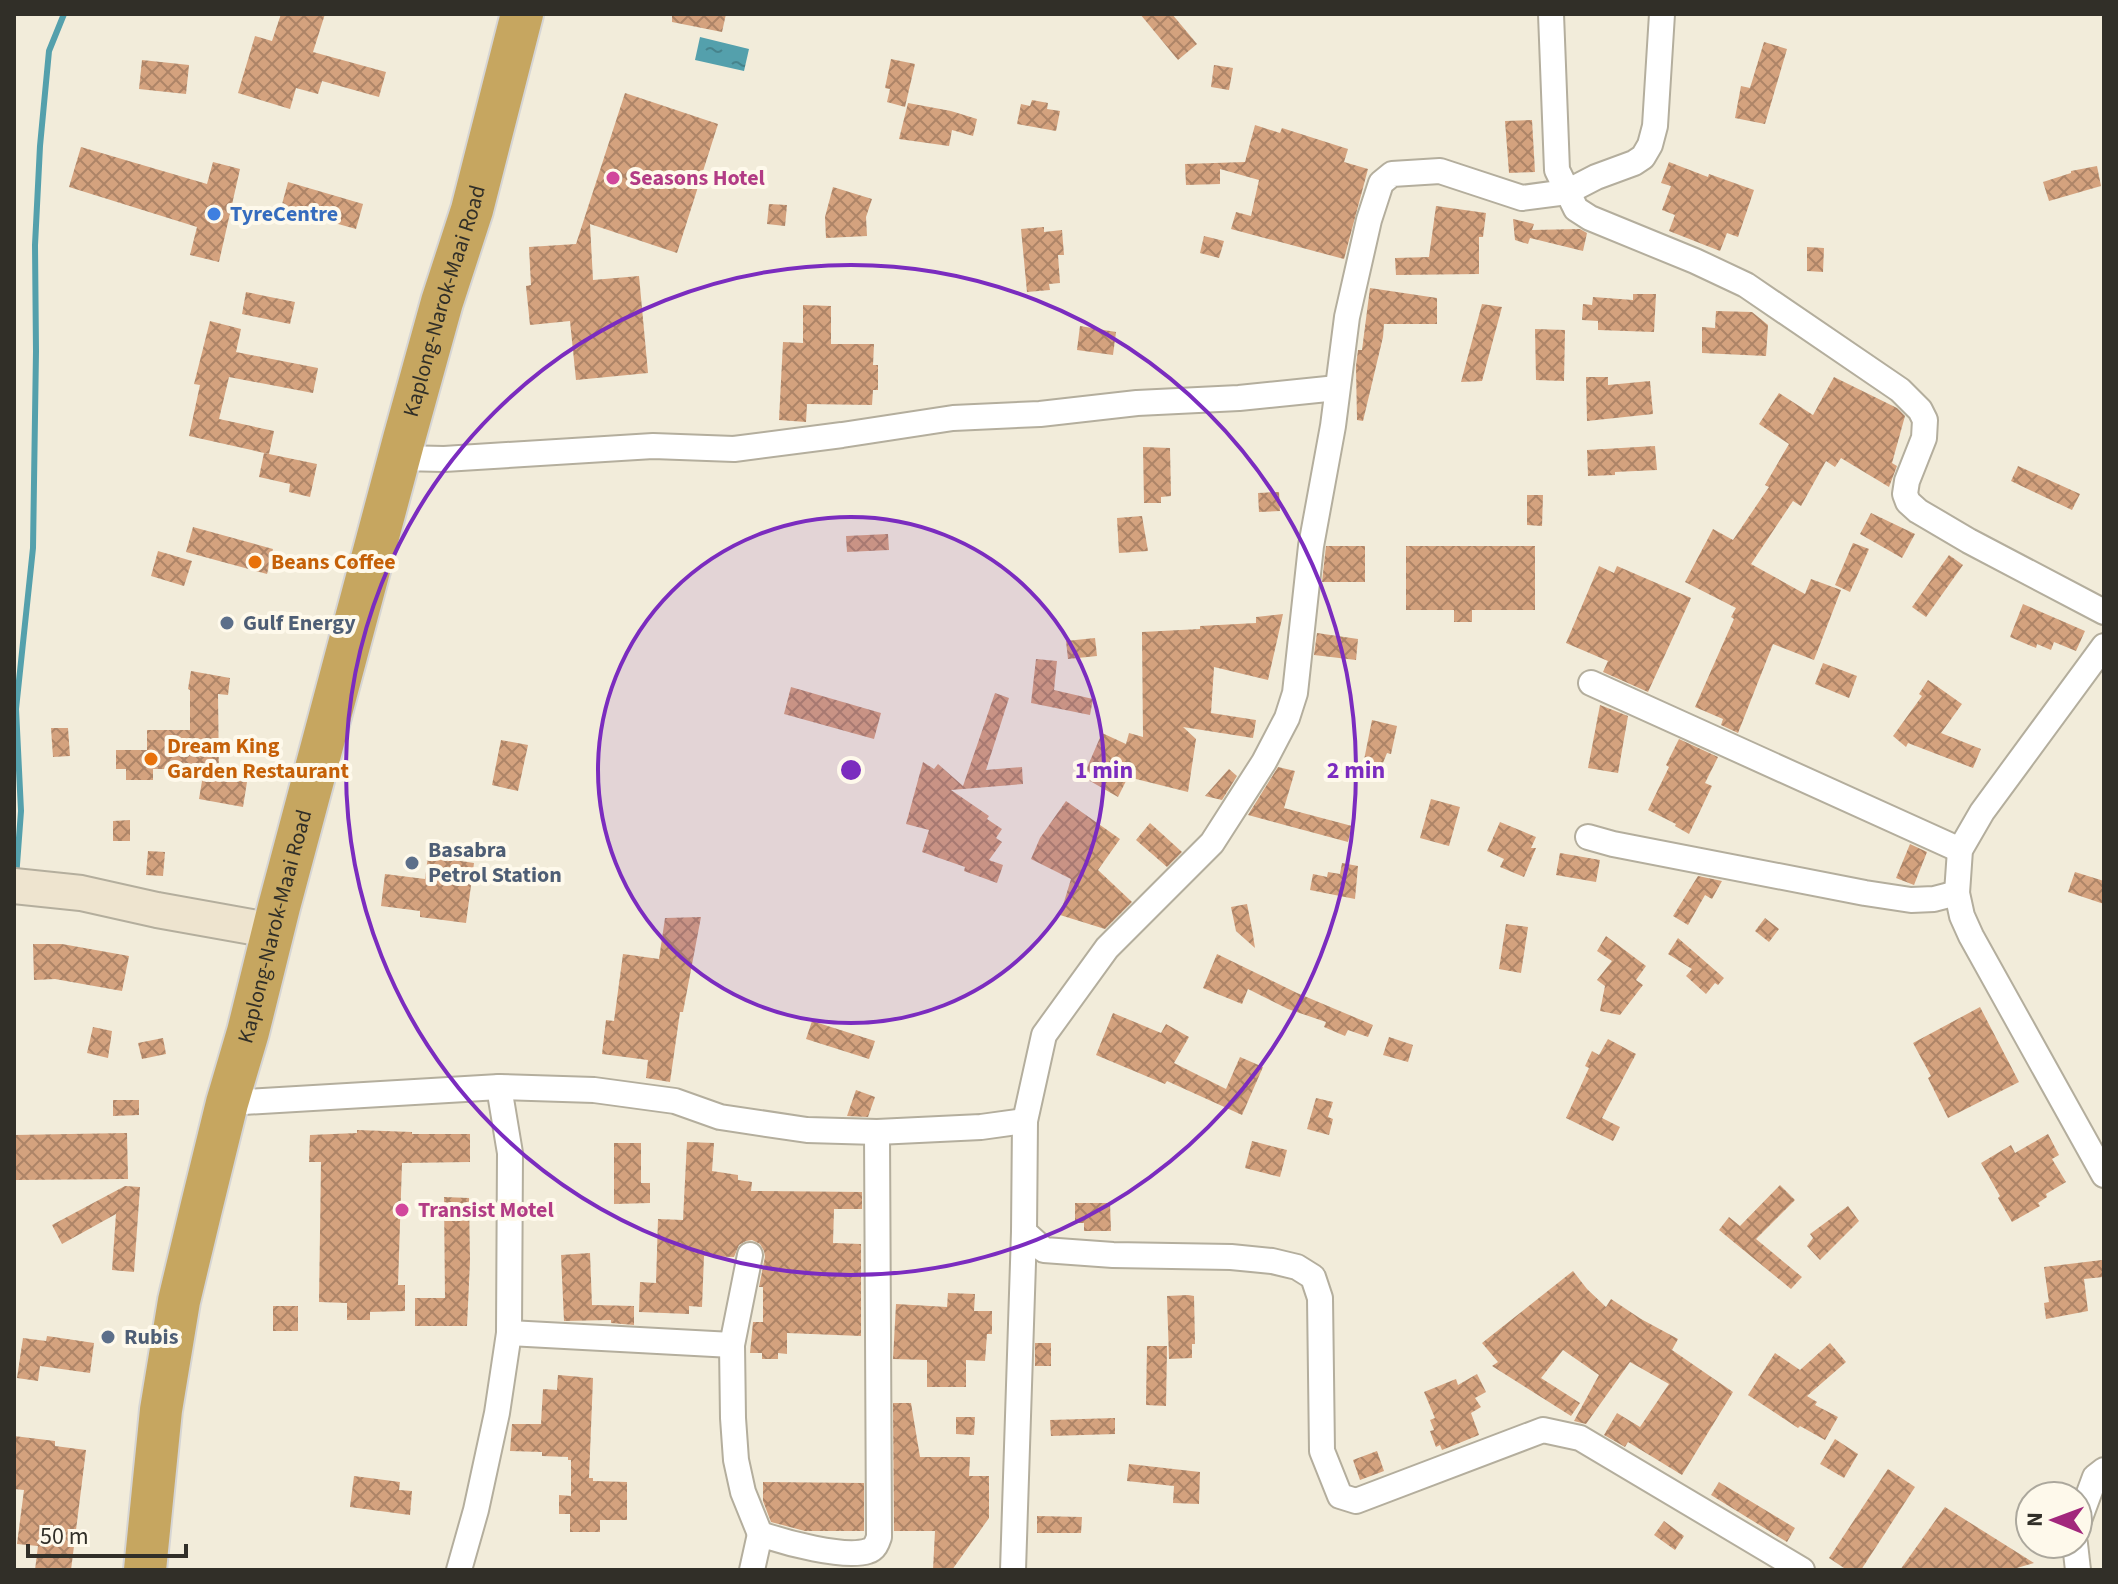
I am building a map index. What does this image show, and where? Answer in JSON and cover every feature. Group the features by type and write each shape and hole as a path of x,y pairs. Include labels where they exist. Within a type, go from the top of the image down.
{"highway":[{"name":"Kaplong-Narok-Maai Road","path":"145,1570 161,1410 179,1301 227,1103 399,458 442,302 472,210 522,14"}],"street":[{"path":"1551,14 1557,170 1576,209 1590,218 1746,285 1900,390 1920,410 1925,420 1924,438 1907,481 1905,494 1908,502 1969,541 2104,612"},
{"path":"1013,1570 1025,1121 1044,1035 1107,948 1212,843 1264,762 1287,718 1295,693 1311,546 1333,426 1347,317 1369,220 1381,183 1392,174 1440,171 1522,198 1567,192 1634,163 1643,157 1650,145 1658,90 1662,14"},
{"path":"399,458 444,459 653,446 734,449 953,418 1040,414 1137,403 1239,398 1337,388"},
{"path":"2104,646 1982,812 1960,850 1957,893 1971,936 2104,1175"},
{"path":"1591,683 1960,850"},
{"path":"1588,837 1911,900 1934,899 1957,893"},
{"path":"14,886 81,893 274,931"},
{"path":"227,1103 499,1087 594,1090 675,1101 720,1117 807,1130 877,1132 981,1127 1025,1121"},
{"path":"459,1570 476,1510 497,1413 509,1333 510,1153 499,1087"},
{"path":"877,1132 880,1508 876,1545 879,1570"},
{"path":"1024,1232 1044,1250 1272,1261 1297,1267 1313,1277 1320,1298 1322,1451 1340,1496 1356,1501 1543,1430 1580,1438 1802,1570"},
{"path":"750,1255 732,1345 736,1460 743,1492 760,1534 752,1570"},
{"path":"509,1333 732,1345"},
{"path":"760,1534 793,1545 827,1550 858,1552 870,1550 876,1545"}],"water":[{"path":"700,37 749,49 744,71 695,60"}],"building":[{"path":"281,14 325,14 313,52 386,72 379,97 322,81 318,94 296,88 290,109 238,93 255,36 272,41"},
{"path":"672,14 726,14 722,32 672,22"},
{"path":"1140,14 1172,14 1197,44 1178,60"},
{"path":"1764,42 1787,49 1765,124 1735,118 1741,86 1750,88"},
{"path":"891,59 915,64 905,107 887,102 890,89 885,88"},
{"path":"142,60 189,65 186,94 139,89"},
{"path":"1214,65 1233,68 1229,90 1211,87"},
{"path":"625,93 718,124 677,253 590,224 593,280 639,276 648,373 576,380 570,321 530,325 526,286 531,285 529,247 576,244"},
{"path":"1032,100 1048,103 1047,109 1060,111 1056,131 1017,124 1021,104 1030,106"},
{"path":"908,103 977,119 973,136 952,130 949,146 899,139"},
{"path":"1532,120 1535,172 1509,173 1505,121"},
{"path":"1255,125 1280,133 1282,128 1348,149 1344,162 1368,169 1344,259 1231,229 1236,212 1251,216 1259,180 1220,169 1220,184 1186,185 1185,164 1245,162"},
{"path":"81,147 207,184 213,162 240,169 219,262 190,255 197,227 69,187"},
{"path":"1669,162 1754,190 1738,237 1727,233 1720,251 1669,231 1675,215 1662,210 1671,186 1661,183"},
{"path":"2097,166 2101,186 2049,201 2043,182 2071,171"},
{"path":"288,182 363,204 356,229 281,208"},
{"path":"833,187 872,199 866,217 867,236 826,238 825,217"},
{"path":"769,204 787,205 785,226 767,224"},
{"path":"1436,206 1486,213 1483,237 1479,237 1479,274 1396,275 1395,258 1429,257"},
{"path":"1513,219 1534,224 1532,230 1580,229 1587,233 1583,251 1530,238 1528,244 1515,240"},
{"path":"1044,227 1044,232 1062,230 1064,255 1058,255 1060,283 1049,284 1050,290 1027,292 1021,229"},
{"path":"1204,236 1224,241 1219,258 1200,253"},
{"path":"1807,247 1824,248 1823,272 1807,271"},
{"path":"1370,288 1437,298 1437,324 1384,324 1363,421 1357,420 1356,366 1358,350 1362,350"},
{"path":"246,292 295,302 290,324 242,314"},
{"path":"1633,294 1656,294 1654,332 1598,330 1598,321 1582,320 1583,304 1592,305 1593,297 1633,300"},
{"path":"1482,304 1502,307 1482,381 1461,382"},
{"path":"803,305 831,306 831,344 874,344 873,365 878,365 878,390 873,390 872,405 807,404 806,422 779,420 783,342 803,343"},
{"path":"1716,311 1752,312 1768,325 1766,356 1702,353 1702,327 1715,328"},
{"path":"210,321 241,329 236,352 318,368 313,393 229,377 219,419 274,431 269,454 189,436 200,385 194,384"},
{"path":"1080,326 1116,332 1113,355 1077,350"},
{"path":"1535,329 1565,330 1564,381 1536,380"},
{"path":"1586,377 1608,377 1608,385 1650,381 1653,414 1587,421"},
{"path":"1834,377 1897,408 1905,416 1892,463 1897,466 1889,487 1841,458 1835,467 1826,461 1801,506 1793,501 1751,564 1805,594 1811,579 1841,590 1814,660 1773,644 1738,733 1721,725 1723,719 1695,707 1736,608 1685,582 1713,529 1733,540 1769,487 1765,485 1789,444 1759,424 1779,393 1813,415"},
{"path":"1655,446 1657,470 1588,476 1587,450"},
{"path":"1143,447 1170,448 1171,496 1161,497 1161,503 1144,503"},
{"path":"264,453 317,464 310,497 289,492 290,484 259,477"},
{"path":"2018,466 2080,494 2072,510 2011,481"},
{"path":"1279,492 1280,511 1259,512 1258,493"},
{"path":"1527,495 1543,495 1542,526 1527,525"},
{"path":"1871,513 1915,534 1902,558 1860,534"},
{"path":"1142,516 1148,551 1119,553 1117,518"},
{"path":"193,527 273,549 267,574 186,552"},
{"path":"888,534 889,550 847,552 846,536"},
{"path":"1853,543 1869,549 1850,592 1835,585"},
{"path":"1326,546 1365,546 1365,582 1322,582"},
{"path":"1406,546 1535,546 1535,610 1472,610 1472,622 1454,622 1454,610 1406,610"},
{"path":"158,551 192,561 184,586 151,576"},
{"path":"1949,555 1963,565 1926,617 1912,607"},
{"path":"1599,566 1614,573 1617,566 1691,598 1648,692 1603,672 1608,661 1566,643"},
{"path":"2023,604 2085,631 2076,651 2054,642 2051,650 2037,644 2036,648 2010,637"},
{"path":"1283,614 1268,680 1214,667 1211,713 1256,720 1253,738 1183,727 1196,739 1188,792 1128,777 1118,797 1083,777 1102,733 1126,744 1129,733 1143,737 1142,632 1256,623 1256,617"},
{"path":"1317,633 1358,639 1356,660 1314,655"},
{"path":"1095,638 1097,656 1068,659 1066,641"},
{"path":"1036,659 1057,661 1054,690 1093,699 1090,715 1031,703"},
{"path":"1823,663 1857,676 1849,698 1815,684"},
{"path":"191,671 230,678 228,695 218,694 219,777 247,782 243,807 199,799 204,769 153,769 153,780 126,780 126,769 116,769 116,750 147,750 147,730 190,730 188,689"},
{"path":"1928,680 1962,704 1941,733 1981,749 1973,768 1908,743 1906,747 1893,736 1922,696 1919,694"},
{"path":"791,687 881,713 874,739 784,714"},
{"path":"995,693 1009,698 986,770 1022,767 1023,784 951,790 989,816 987,819 1002,829 996,838 1002,842 989,860 1003,865 997,883 964,871 965,867 922,852 929,830 906,824 923,762 934,769 938,764 963,786"},
{"path":"1600,705 1628,716 1618,773 1588,768"},
{"path":"1372,720 1397,726 1391,754 1387,753 1378,775 1362,770"},
{"path":"51,728 68,728 70,756 53,757"},
{"path":"1679,739 1718,757 1705,783 1712,786 1689,834 1648,810"},
{"path":"501,740 528,745 518,791 492,785"},
{"path":"1278,767 1295,771 1284,808 1352,826 1348,842 1248,815"},
{"path":"1229,769 1237,776 1222,800 1205,796"},
{"path":"1431,799 1460,807 1449,846 1420,838"},
{"path":"1066,801 1120,839 1098,870 1132,902 1105,929 1060,915 1071,879 1031,859 1040,838"},
{"path":"130,820 130,841 113,841 113,821"},
{"path":"1500,822 1536,837 1531,848 1536,848 1524,877 1500,867 1504,859 1487,851"},
{"path":"1150,823 1182,852 1167,867 1136,840"},
{"path":"1910,844 1927,852 1914,885 1896,878"},
{"path":"148,851 165,852 163,876 146,875"},
{"path":"1560,853 1600,860 1596,882 1556,875"},
{"path":"428,856 474,863 466,923 420,917 420,911 381,906 385,874 425,879"},
{"path":"1342,863 1358,866 1355,899 1310,890 1313,874 1327,877 1328,872 1340,874"},
{"path":"2075,872 2104,881 2104,904 2068,892"},
{"path":"1698,876 1722,881 1712,899 1705,895 1688,925 1673,916"},
{"path":"1247,904 1255,948 1236,931 1231,907"},
{"path":"701,917 683,1012 680,1012 670,1082 646,1078 648,1060 602,1054 606,1020 614,1021 623,954 659,959 665,918"},
{"path":"1765,918 1779,929 1769,942 1755,931"},
{"path":"1506,924 1528,927 1521,973 1499,969"},
{"path":"1606,936 1646,966 1636,980 1643,985 1620,1015 1600,1011 1605,986 1597,980 1612,961 1597,951"},
{"path":"1678,938 1724,978 1706,994 1686,976 1692,969 1668,954"},
{"path":"33,944 62,944 129,956 122,991 55,979 34,980"},
{"path":"1217,954 1373,1025 1368,1037 1348,1030 1345,1036 1324,1027 1326,1022 1288,1009 1248,989 1242,1004 1203,988"},
{"path":"1980,1007 2019,1082 1948,1118 1913,1043"},
{"path":"1113,1013 1161,1033 1166,1024 1189,1037 1174,1063 1226,1089 1240,1057 1263,1067 1242,1115 1167,1081 1165,1084 1096,1055"},
{"path":"812,1021 875,1041 869,1059 806,1039"},
{"path":"93,1027 112,1031 108,1058 87,1053"},
{"path":"1389,1037 1413,1045 1408,1062 1383,1055"},
{"path":"163,1038 166,1054 142,1059 138,1043"},
{"path":"1608,1039 1636,1054 1602,1118 1620,1127 1613,1141 1566,1118 1589,1068 1585,1066 1592,1051 1599,1055"},
{"path":"856,1090 875,1097 868,1117 847,1116"},
{"path":"1316,1098 1333,1102 1328,1117 1333,1119 1329,1135 1307,1129"},
{"path":"113,1100 139,1100 139,1115 113,1116"},
{"path":"357,1130 470,1134 470,1162 402,1163 398,1285 405,1285 405,1311 370,1312 370,1320 347,1320 347,1303 319,1302 321,1162 309,1162 310,1135 357,1133"},
{"path":"127,1133 128,1179 14,1180 14,1135"},
{"path":"2048,1134 2059,1155 2052,1159 2066,1182 2046,1194 2047,1197 2038,1203 2040,1206 2012,1222 1981,1163 2011,1145 2015,1153"},
{"path":"1252,1141 1287,1150 1280,1177 1245,1168"},
{"path":"687,1142 714,1143 712,1171 738,1175 738,1180 752,1182 751,1191 862,1192 862,1209 834,1209 833,1243 861,1244 861,1336 787,1333 787,1354 778,1353 778,1359 762,1359 762,1353 750,1353 753,1322 763,1322 763,1287 759,1287 765,1257 760,1244 752,1240 739,1245 734,1257 704,1256 702,1307 689,1306 689,1314 639,1312 640,1282 656,1283 658,1219 683,1220"},
{"path":"614,1143 641,1143 641,1183 650,1183 650,1203 614,1204"},
{"path":"1780,1185 1795,1200 1756,1239 1802,1277 1791,1289 1719,1230 1729,1217 1740,1226"},
{"path":"125,1186 140,1187 134,1272 112,1270 116,1214 62,1244 52,1225"},
{"path":"444,1197 469,1198 467,1326 415,1326 415,1298 445,1298"},
{"path":"1075,1203 1110,1203 1111,1231 1084,1231 1084,1223 1075,1223"},
{"path":"1848,1206 1859,1221 1820,1260 1807,1246 1813,1238 1810,1234"},
{"path":"590,1253 592,1305 634,1306 634,1325 611,1323 611,1320 564,1321 561,1255"},
{"path":"2102,1260 2103,1277 2084,1279 2088,1311 2046,1319 2044,1303 2049,1302 2044,1267"},
{"path":"1573,1271 1606,1307 1611,1299 1678,1339 1672,1350 1733,1392 1682,1475 1628,1442 1625,1447 1604,1435 1617,1413 1640,1427 1669,1384 1630,1362 1586,1424 1574,1421 1599,1375 1563,1350 1541,1378 1580,1403 1571,1416 1492,1366 1498,1362 1482,1343"},
{"path":"948,1293 975,1294 974,1311 992,1311 992,1334 987,1334 985,1361 966,1360 966,1387 927,1387 927,1360 893,1359 896,1304 947,1307"},
{"path":"1167,1296 1194,1296 1195,1344 1192,1344 1192,1358 1169,1359"},
{"path":"273,1306 298,1306 298,1331 273,1331"},
{"path":"47,1336 94,1343 90,1373 40,1366 38,1381 17,1378 23,1338 46,1341"},
{"path":"1035,1343 1051,1343 1051,1366 1035,1366"},
{"path":"1830,1343 1846,1362 1807,1396 1817,1402 1815,1405 1838,1417 1825,1440 1800,1426 1798,1428 1748,1395 1775,1353 1800,1370"},
{"path":"1147,1346 1167,1346 1166,1406 1146,1405"},
{"path":"1477,1374 1486,1392 1475,1398 1481,1407 1471,1413 1479,1435 1442,1450 1440,1445 1436,1447 1430,1431 1434,1430 1430,1420 1435,1418 1424,1392 1456,1379 1458,1385"},
{"path":"558,1375 593,1378 589,1478 593,1481 627,1482 627,1520 600,1520 600,1532 570,1532 570,1514 559,1514 559,1495 571,1496 571,1460 568,1457 510,1451 512,1424 541,1424 543,1389 557,1390"},
{"path":"893,1403 911,1403 920,1457 970,1457 969,1476 989,1476 989,1518 952,1570 933,1570 935,1531 894,1531"},
{"path":"956,1417 975,1417 974,1435 956,1434"},
{"path":"1115,1418 1115,1434 1051,1436 1050,1420"},
{"path":"14,1436 55,1441 55,1446 86,1450 71,1570 35,1570 38,1546 17,1544 24,1490 14,1489"},
{"path":"1835,1439 1858,1454 1844,1478 1820,1464"},
{"path":"1377,1451 1384,1471 1360,1480 1353,1460"},
{"path":"1129,1464 1200,1472 1199,1504 1173,1503 1174,1486 1127,1481"},
{"path":"1888,1469 1915,1487 1861,1570 1847,1570 1829,1558"},
{"path":"354,1476 400,1482 399,1490 412,1491 410,1515 350,1507"},
{"path":"763,1482 864,1483 864,1531 805,1531 771,1522 763,1501"},
{"path":"1719,1482 1795,1528 1787,1542 1711,1495"},
{"path":"1945,1507 2014,1550 2014,1560 2034,1563 2010,1570 1900,1570"},
{"path":"1037,1516 1082,1517 1081,1533 1037,1533"},
{"path":"1664,1521 1684,1536 1675,1550 1654,1535"}],"waterway":[{"path":"16,878 21,811 16,709 33,548 35,245 40,146 49,51 64,14"}],"place":[{"name":"Seasons Hotel","path":"613,178"},
{"name":"TyreCentre","path":"214,214"},
{"name":"Beans Coffee","path":"255,562"},
{"name":"Gulf Energy","path":"227,623"},
{"name":"Dream King Garden Restaurant","path":"151,759"},
{"name":"Basabra Petrol Station","path":"412,863"},
{"name":"Transist Motel","path":"402,1210"},
{"name":"Rubis","path":"108,1337"}]}
